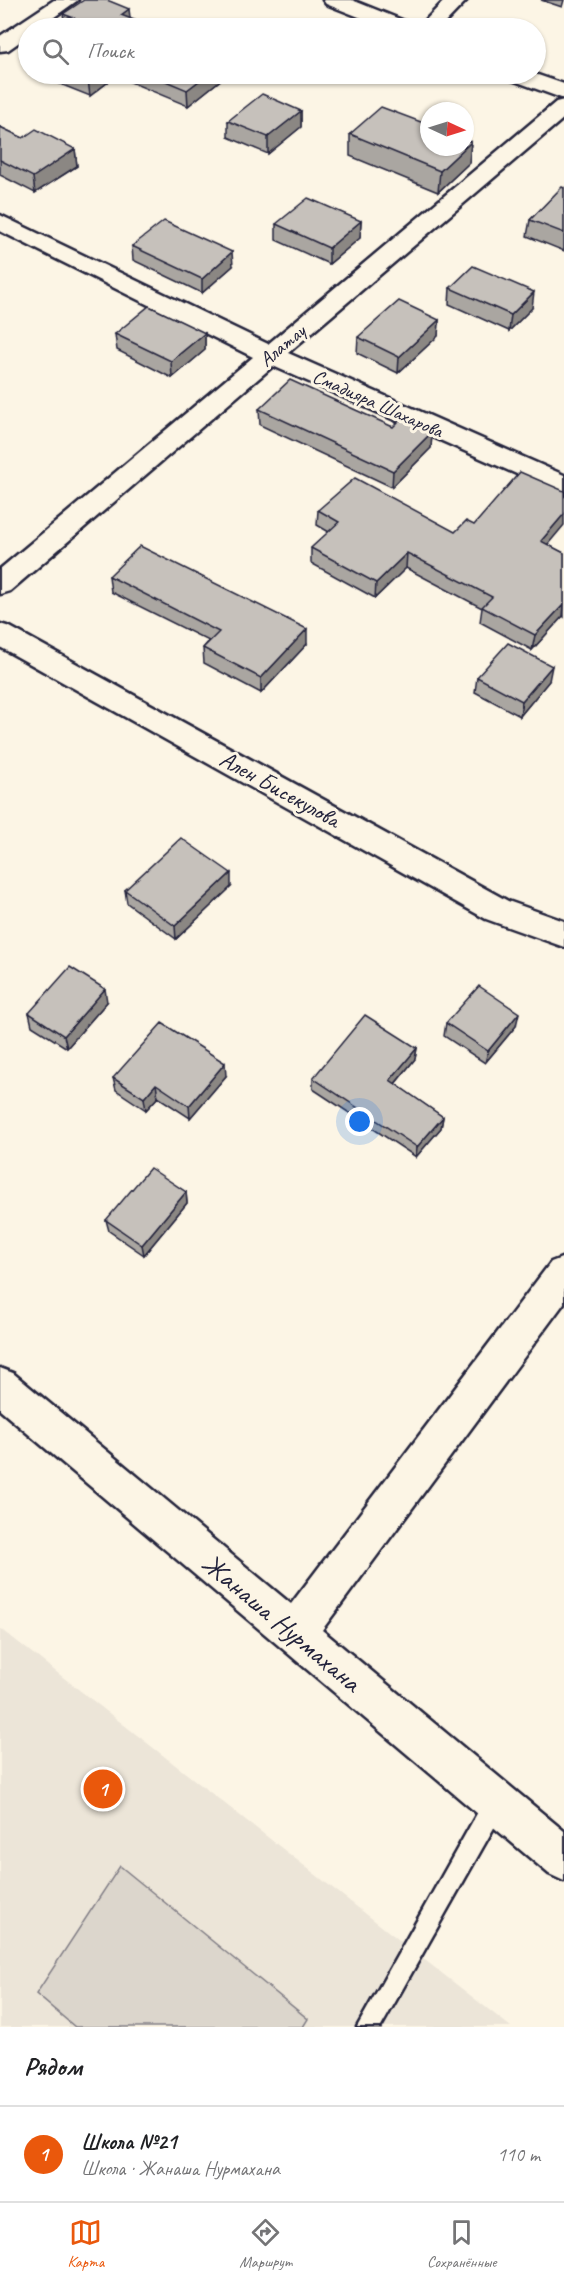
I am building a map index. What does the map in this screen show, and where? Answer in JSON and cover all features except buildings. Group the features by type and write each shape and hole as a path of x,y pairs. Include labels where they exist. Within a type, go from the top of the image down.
{"main road":[{"path":"41,18 68,0"},
{"path":"333,0 379,18"},
{"path":"438,18 457,0"},
{"path":"0,45 18,33"},
{"path":"543,84 564,92"},
{"name":"Алатау","path":"0,584 564,107"},
{"name":"Смадияра Шахарова","path":"0,222 270,355 564,486"},
{"name":"Ален Бисекулова","path":"0,634 497,910 564,934"},
{"path":"295,1633 564,1274"},
{"name":"Жанаша Нурмахана","path":"0,1386 564,1859"}],"lane":[{"path":"368,2027 496,1802"}],"shaded area":[{"path":"0,1628 412,1950 511,2027 0,2027"},
{"path":"120,1866 308,2019 303,2027 75,2027 36,1994"}],"place":[{"name":"Школа №21","path":"103,1789"}]}
